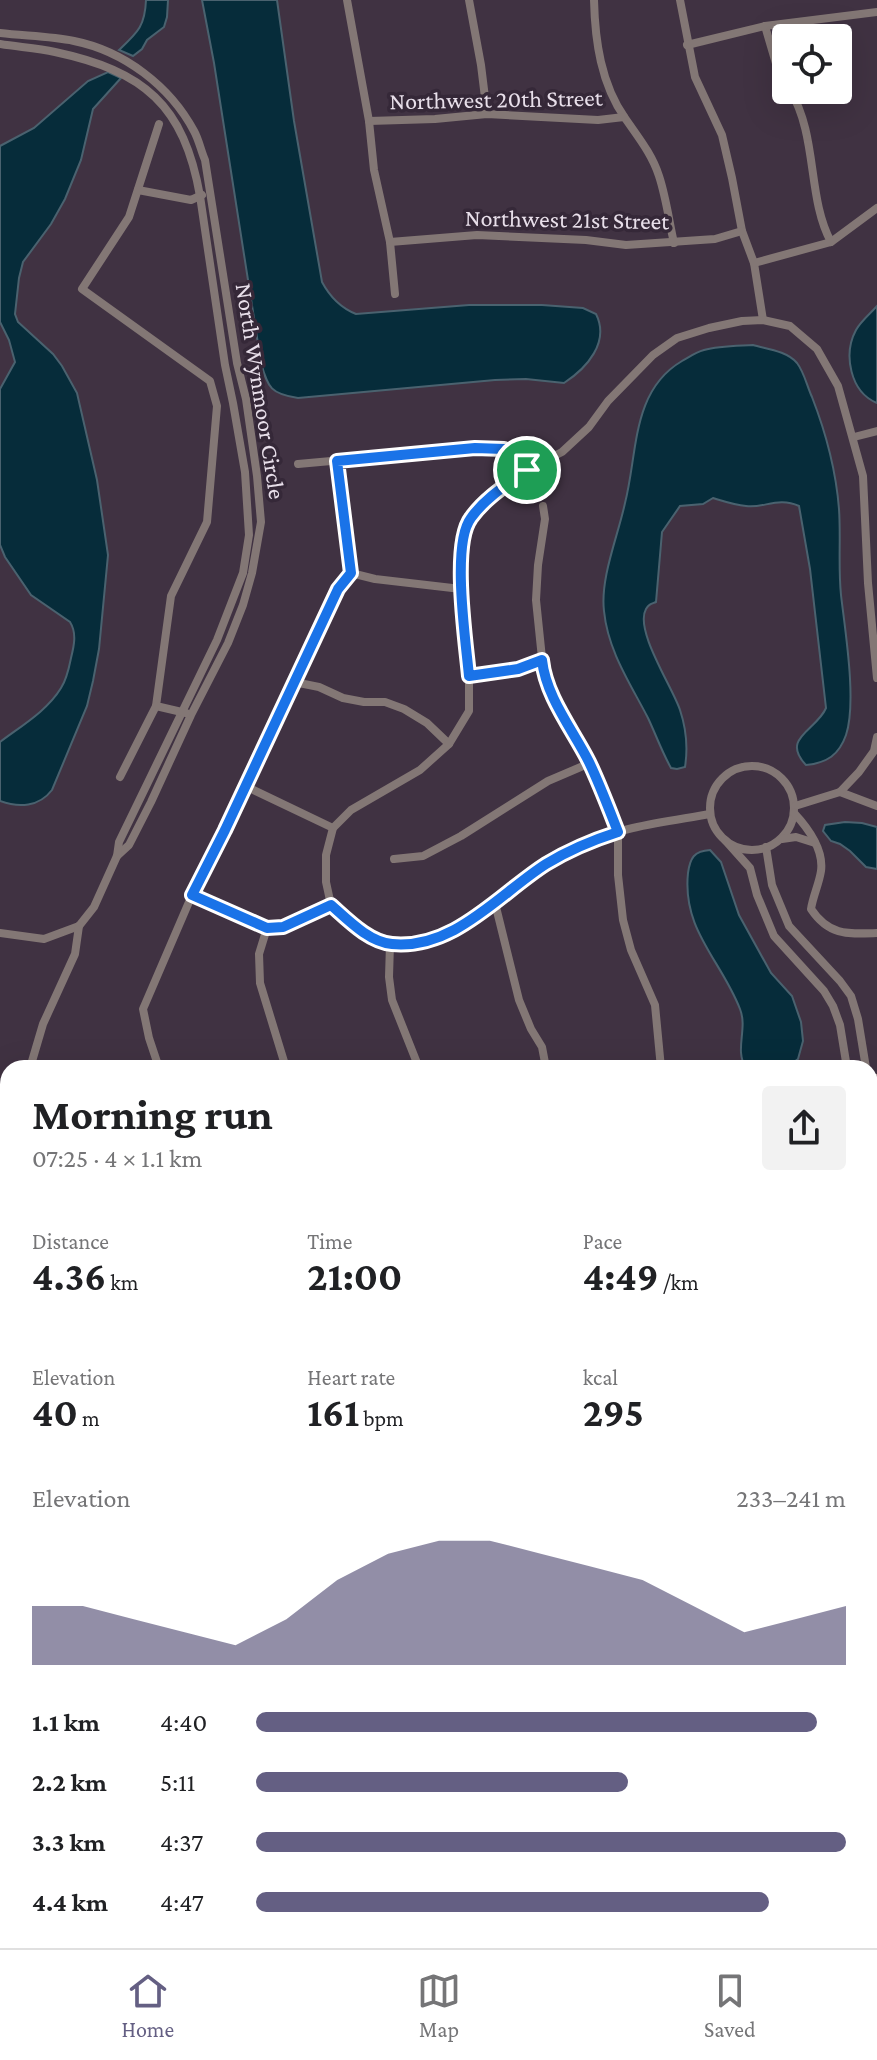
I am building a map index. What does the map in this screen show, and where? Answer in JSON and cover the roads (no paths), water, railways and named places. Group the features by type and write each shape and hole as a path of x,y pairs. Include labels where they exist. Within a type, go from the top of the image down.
{"street":[{"path":"347,0 369,121 374,170 390,242 395,294"},
{"path":"469,0 487,114"},
{"path":"594,0 598,53 610,92 642,140 659,175 674,243"},
{"path":"680,0 695,77 722,135 742,231 754,263 763,320"},
{"path":"687,45 765,26 877,12"},
{"path":"765,26 772,50"},
{"name":"North Wynmoor Circle","path":"0,33 74,41 107,51 135,65 171,98 195,132 205,160 237,363 246,399 261,522 243,605 228,643 186,714"},
{"name":"North Wynmoor Circle","path":"0,44 53,52 100,64 128,77 157,97 182,133 200,196 225,365 245,472 249,535 243,573 233,601 151,802 129,845 117,856 94,907 79,926 75,954 43,1024 32,1060"},
{"path":"798,104 807,133 823,228 831,242"},
{"name":"Northwest 20th Street","path":"369,121 487,114 598,120 624,117"},
{"path":"120,777 156,706 171,596 207,522 217,406 210,381 82,289 129,217 159,124"},
{"path":"138,190 191,200 210,191"},
{"path":"754,263 831,242 877,208"},
{"name":"Northwest 21st Street","path":"390,242 477,235 626,245 715,239 742,231"},
{"path":"710,814 618,832 587,842 545,865 468,922 440,936 415,943 390,944 352,924 331,905 326,882 326,855 333,828 351,810 420,770 449,744 469,711 461,589 463,535 470,519 496,492 527,470 562,452 589,427 608,401 653,355 677,338 742,321 763,320 790,326 817,349 838,386 863,476 868,583 877,678"},
{"path":"217,406 246,399"},
{"path":"854,437 877,431"},
{"path":"298,464 475,448 504,449 527,470"},
{"path":"156,1060 143,1009 192,895 338,589 351,573 337,461"},
{"path":"543,506 545,519 536,600 543,668 553,698 590,763 618,832 618,875 623,920 631,950 655,1005 660,1060"},
{"path":"351,573 387,581 461,589"},
{"path":"469,676 518,669 542,660"},
{"path":"294,682 319,687 343,698 385,702 404,709 427,723 449,744"},
{"path":"156,706 186,714"},
{"path":"794,810 840,792 874,751 877,737"},
{"path":"394,859 423,856 461,836 548,781 590,763"},
{"path":"778,841 791,824 794,810 787,784 779,775 755,766 741,767 729,773 713,791 710,814 718,833 750,868 774,936 824,991 833,1006 840,1025 846,1060"},
{"path":"245,786 333,828"},
{"path":"840,792 877,806"},
{"path":"794,810 821,856 821,871 811,909 821,924 846,934 877,933"},
{"path":"725,840 752,850 786,837 816,843"},
{"path":"766,847 772,885 789,926 851,996 865,1060"},
{"path":"192,895 267,928 283,927 331,905"},
{"path":"495,903 519,1000 542,1047 544,1060"},
{"path":"764,913 782,908"},
{"path":"0,933 44,939 79,926"},
{"path":"267,928 259,954 260,983 284,1060"},
{"path":"390,944 392,1000 416,1060"},
{"path":"833,1006 851,996"}],"water":[{"path":"146,0 168,0 167,17 164,27 133,56 119,50 139,28"},
{"path":"202,0 277,0 322,282 336,301 356,314 469,305 583,308 596,314 600,334 594,353 581,370 564,383 495,380 298,398 276,392 266,378 261,363"},
{"path":"108,72 121,78 93,109 81,160 65,199 23,262 15,314 18,322 53,354 77,393 97,480 108,555 99,649 87,706 52,790 35,803 14,805 0,801 0,742 41,711 61,688 69,670 74,635 70,622 31,595 0,545 0,389 15,362 0,322 0,146 34,128 88,81"},
{"path":"877,306 877,403 860,390 855,381 850,350 856,330"},
{"path":"753,345 782,353 797,363 830,452 839,509 840,584 850,685 849,721 846,735 836,753 826,760 806,765 799,756 799,741 826,708 810,569 799,506 777,502 746,506 713,498 703,504 680,506 662,532 656,602 647,607 644,618 645,631 684,724 685,767 671,768 610,640 603,598 607,571 625,503 639,424 653,389 665,374 698,352"},
{"path":"845,822 877,827 877,869 866,867 850,851 831,841 823,831 825,825"},
{"path":"710,850 721,862 739,915 771,973 792,996 801,1022 803,1041 797,1060 743,1060 740,1009 691,911 688,873 692,859 700,852"}]}
